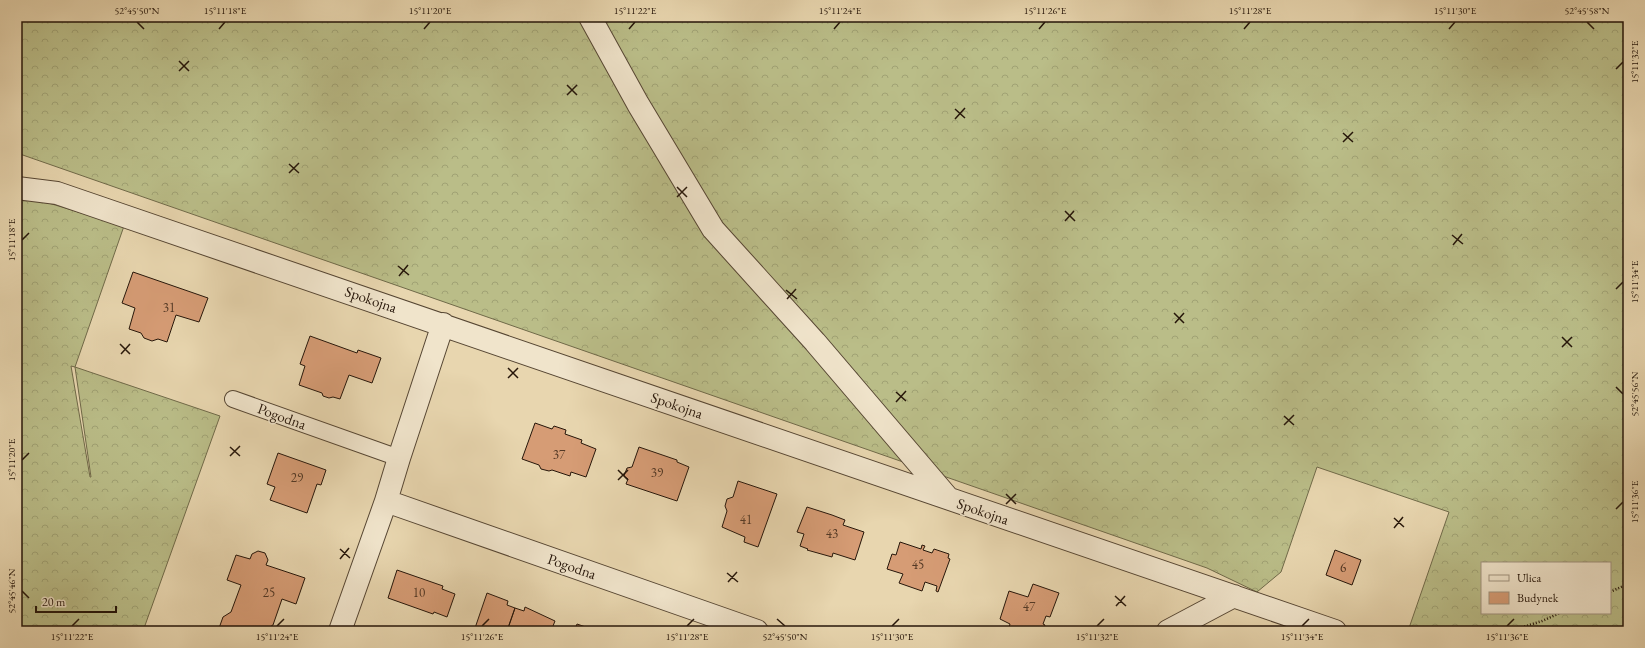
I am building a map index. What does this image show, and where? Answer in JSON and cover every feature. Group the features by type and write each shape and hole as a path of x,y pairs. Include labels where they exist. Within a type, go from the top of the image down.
{"street":[{"path":"590,17 638,104 713,229 815,342 949,499"},
{"name":"Spokojna","path":"17,188 57,192 1335,631"},
{"path":"340,631 386,501 444,324"},
{"name":"Pogodna","path":"386,501 757,631"},
{"path":"1168,631 1234,596"}],"lane":[{"name":"Pogodna","path":"234,399 399,458"}],"path":[{"path":"1611,592 1628,584"},
{"path":"1510,631 1542,621 1558,614"}],"green space":[{"path":"17,17 1628,17 1628,631 1408,631 1449,512 1317,467 1281,572 1257,592 1207,568 17,153"},
{"path":"17,200 42,201 124,226 75,367 220,416 143,631 17,631","holes":["71,366 75,367 90,477"]}],"building":[{"path":"133,272 208,298 199,322 176,315 167,342 158,339 152,341 144,338 141,333 129,329 135,308 122,303"},
{"path":"310,336 357,353 358,350 381,358 372,383 349,375 340,399 323,396 322,393 299,385 305,366 300,364"},
{"path":"535,423 552,429 554,426 566,430 565,434 582,440 581,443 596,449 586,477 571,472 570,476 552,470 549,471 541,469 539,465 522,459"},
{"path":"639,447 677,460 677,462 689,467 677,501 626,484 628,479 624,476 627,468 632,467"},
{"path":"278,453 326,470 321,485 317,484 307,513 270,500 275,487 267,484"},
{"path":"738,481 777,494 758,547 744,542 745,537 722,527 727,511 725,506 727,499 733,497"},
{"path":"807,507 845,520 843,525 864,532 855,560 833,553 832,557 807,550 808,549 800,546 804,534 797,532"},
{"path":"900,542 921,549 922,545 925,546 923,550 932,553 934,549 949,554 948,558 950,559 938,592 936,591 937,586 925,582 922,591 899,583 903,574 887,569 892,554 896,555"},
{"path":"1335,550 1361,560 1352,585 1326,575"},
{"path":"258,551 265,553 268,560 266,565 305,578 296,604 282,599 273,625 268,628 267,631 218,631 223,617 231,612 241,585 227,580 236,555 250,559 252,554"},
{"path":"397,570 443,586 442,589 455,594 447,617 434,612 433,614 388,598"},
{"path":"1033,584 1059,593 1050,617 1046,616 1043,624 1045,625 1043,631 1008,631 1010,624 1000,619 1009,591 1028,597"},
{"path":"487,593 508,601 507,605 515,608 507,631 474,631"},
{"path":"525,607 555,621 551,631 507,631 515,608 524,611"},
{"path":"577,624 597,631 574,631"}]}
